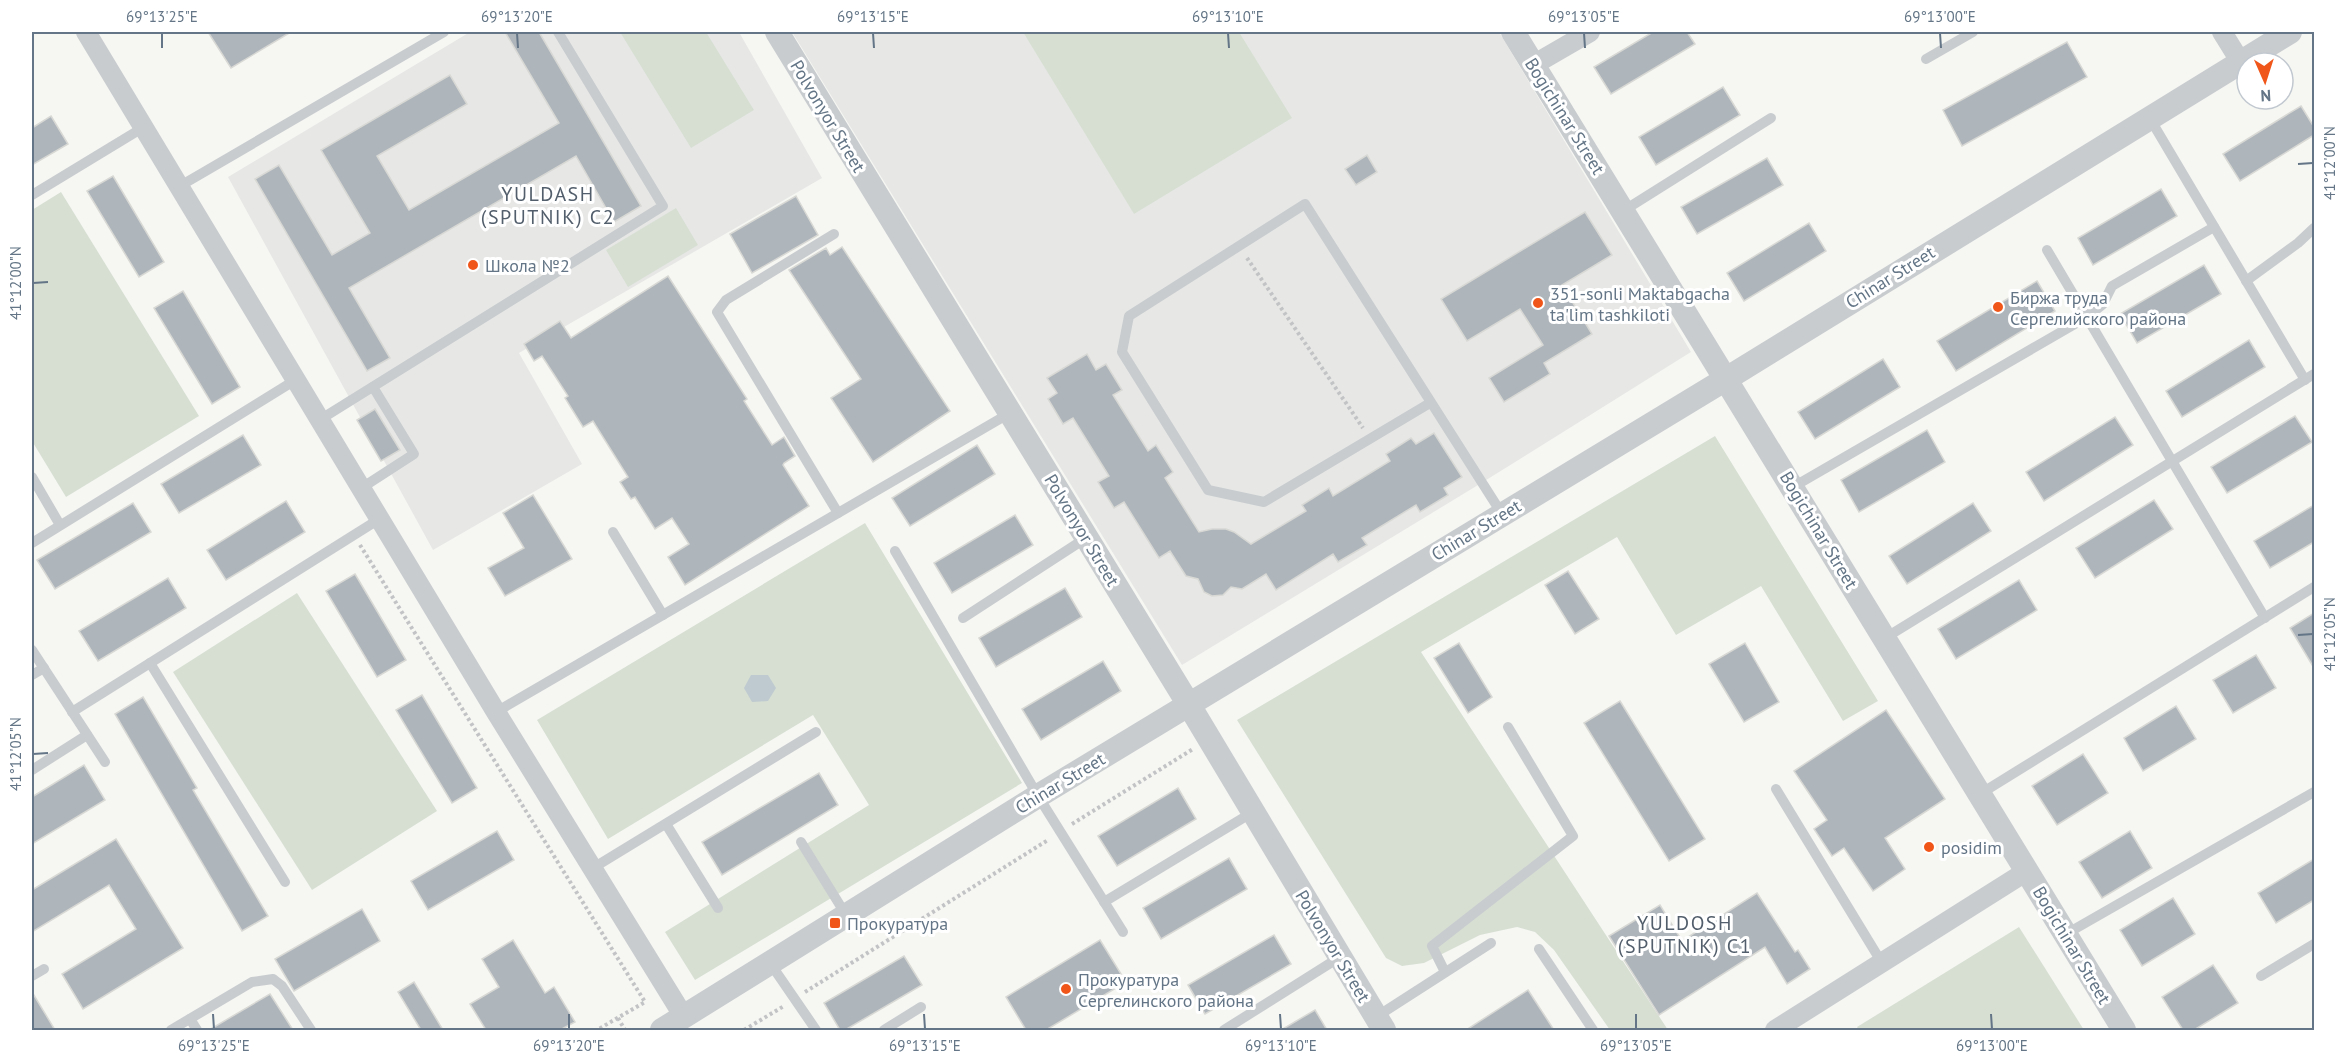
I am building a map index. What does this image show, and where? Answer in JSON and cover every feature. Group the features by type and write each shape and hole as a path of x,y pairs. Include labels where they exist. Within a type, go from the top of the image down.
{"street":[{"path":"86,32 363,487 496,712 684,1017"},
{"name":"Polvonyor Street","path":"777,32 1189,705 1380,1024"},
{"name":"Bogichinar Street","path":"1513,32 2124,1030"},
{"path":"1533,65 1590,32"},
{"path":"2222,32 2235,53"},
{"name":"Chinar Street","path":"2257,51 2290,32"},
{"name":"Chinar Street","path":"662,1030 1038,796 1726,379 2235,64"},
{"path":"1775,1030 2027,871"}],"lane":[{"path":"180,186 444,32"},
{"path":"321,419 663,206 558,32"},
{"path":"1926,59 1973,32"},
{"path":"1885,638 2310,377 2246,281 2149,117"},
{"path":"1623,211 1771,118"},
{"path":"32,195 144,127"},
{"path":"1430,403 1264,502 1208,490 1122,352 1129,316 1305,204 1502,514"},
{"path":"1793,487 2087,317 2103,304 2112,286 2214,226"},
{"path":"2246,281 2298,243 2314,228"},
{"path":"834,234 726,300 717,312 838,513"},
{"path":"2047,250 2265,618"},
{"path":"32,543 297,379"},
{"path":"363,487 414,454 374,387"},
{"path":"496,712 1010,413"},
{"path":"32,477 60,525"},
{"path":"72,712 381,518"},
{"path":"613,531 663,615"},
{"path":"963,618 1086,538"},
{"path":"895,551 1038,796 1123,932"},
{"path":"1980,794 2314,587"},
{"path":"32,650 105,762"},
{"path":"150,663 285,882"},
{"path":"32,675 44,668"},
{"path":"1445,972 1432,946 1573,836 1508,727"},
{"path":"593,868 816,732"},
{"path":"32,770 87,735"},
{"path":"1776,789 1882,963"},
{"path":"2065,934 2314,792"},
{"path":"1104,902 1252,812"},
{"path":"666,824 718,908"},
{"path":"801,842 846,916"},
{"path":"1380,1024 1445,972 1491,943"},
{"path":"2261,976 2314,944"},
{"path":"1539,949 1593,1030"},
{"path":"1224,1030 1340,957"},
{"path":"770,963 816,1030"},
{"path":"32,976 44,969"},
{"path":"171,1030 252,982 273,979 282,986 311,1030"},
{"path":"884,1030 921,1007"},
{"path":"190,1019 197,1030"}],"path":[{"path":"1240,247 1370,439"},
{"path":"354,535 645,1002 597,1030"},
{"path":"744,1030 1209,739"},
{"path":"618,1018 625,1030"}],"shaded area":[{"name":"Школа №2","path":"470,32 739,32 822,178 519,353 582,464 433,550 228,177"},
{"path":"620,32 706,32 754,110 691,148"},
{"path":"792,32 1499,32 1691,352 1182,665"},
{"path":"1023,32 1239,32 1292,118 1134,214"},
{"path":"61,192 199,416 66,497 32,441 32,210"},
{"path":"676,208 698,245 628,287 606,250"},
{"path":"1715,436 1878,701 1843,721 1761,586 1676,635 1617,537 1421,652 1668,1030 1610,1030 1554,950 1535,932 1517,927 1480,935 1424,963 1402,966 1386,958 1237,720"},
{"path":"865,523 1022,783 695,980 665,932 869,805 813,715 608,839 537,720"},
{"path":"297,593 437,811 312,890 173,672"},
{"path":"751,675 768,675 776,688 768,701 752,702 744,688"},
{"path":"2019,927 2084,1030 1859,1030 1857,1027"}],"building":[{"path":"208,32 291,32 231,68"},
{"path":"505,32 539,32 641,206 614,222 576,156 349,288 390,358 367,371 255,179 279,165 332,255 370,233 321,150 450,75 467,104 377,156 409,210 559,123"},
{"path":"1653,32 1687,32 1695,44 1611,94 1594,67"},
{"path":"2067,42 2087,77 1962,146 1943,110"},
{"path":"1723,87 1740,115 1656,165 1639,137"},
{"path":"2301,106 2314,127 2314,135 2240,181 2223,154"},
{"path":"51,116 68,144 32,165 32,128"},
{"path":"1367,155 1377,172 1356,185 1345,169"},
{"path":"1767,158 1783,185 1697,234 1681,207"},
{"path":"113,176 164,262 139,277 87,191"},
{"path":"2161,189 2177,216 2093,265 2078,238"},
{"path":"796,196 818,235 752,273 730,234"},
{"path":"1585,212 1612,255 1562,285 1592,334 1544,363 1550,374 1504,402 1489,378 1543,345 1520,309 1467,341 1441,299"},
{"path":"1809,223 1826,251 1744,301 1727,273"},
{"path":"842,247 950,411 873,462 831,398 861,379 789,270 826,248 830,255"},
{"path":"2204,265 2221,294 2137,343 2120,314"},
{"path":"668,276 747,399 744,401 772,445 784,437 795,456 783,465 809,506 685,585 668,557 689,544 672,518 655,529 635,497 631,499 620,482 628,477 593,421 583,427 565,398 568,396 542,356 534,361 524,344 560,321 571,338"},
{"path":"2037,281 2055,311 1956,371 1937,341"},
{"path":"183,291 240,387 212,404 154,308"},
{"path":"2249,340 2265,367 2182,417 2166,391"},
{"path":"1087,354 1096,370 1106,364 1122,390 1113,395 1148,451 1156,445 1173,472 1165,478 1199,532 1226,529 1251,544 1306,511 1302,505 1329,488 1333,496 1390,461 1386,454 1411,438 1416,444 1434,433 1462,477 1444,488 1448,495 1420,512 1416,505 1362,538 1367,545 1338,562 1333,554 1276,590 1266,574 1242,589 1231,587 1223,595 1212,596 1204,592 1198,579 1186,576 1170,551 1159,558 1124,502 1114,508 1098,482 1109,476 1073,418 1063,424 1048,399 1057,393 1047,378"},
{"path":"1883,359 1900,387 1815,439 1798,412"},
{"path":"375,409 400,450 381,461 357,420"},
{"path":"2295,416 2312,442 2227,493 2211,467"},
{"path":"2115,417 2133,445 2044,501 2026,472"},
{"path":"1927,430 1945,462 1859,512 1841,480"},
{"path":"243,435 261,465 179,513 161,484"},
{"path":"977,445 995,474 910,526 892,498"},
{"path":"533,495 572,559 505,596 488,568 524,548 503,513"},
{"path":"2154,500 2173,529 2095,578 2076,548"},
{"path":"286,501 305,532 226,580 207,550"},
{"path":"133,503 151,532 55,589 37,560"},
{"path":"1973,503 1991,531 1907,584 1889,556"},
{"path":"2314,505 2314,542 2270,568 2254,541"},
{"path":"1015,515 1033,545 952,593 934,563"},
{"path":"1568,571 1599,619 1575,634 1545,585"},
{"path":"355,574 406,660 377,677 326,591"},
{"path":"168,578 186,608 98,661 79,631"},
{"path":"2019,580 2037,610 1956,659 1938,629"},
{"path":"1065,588 1082,617 996,667 979,638"},
{"path":"2314,613 2314,668 2290,628"},
{"path":"1459,643 1492,697 1468,713 1434,658"},
{"path":"1745,643 1779,702 1744,722 1709,664"},
{"path":"2256,655 2276,688 2233,713 2213,680"},
{"path":"1103,661 1121,691 1041,740 1022,709"},
{"path":"422,695 477,788 452,803 396,710"},
{"path":"143,697 197,788 193,790 268,916 242,931 115,714"},
{"path":"1620,701 1705,839 1669,861 1584,723"},
{"path":"2176,706 2196,739 2143,771 2124,738"},
{"path":"1886,710 1945,799 1885,838 1905,869 1873,891 1844,848 1832,856 1814,829 1827,820 1794,771"},
{"path":"2083,754 2108,793 2057,825 2032,786"},
{"path":"84,765 105,800 32,844 32,797"},
{"path":"819,773 838,805 722,875 702,842"},
{"path":"1178,788 1196,819 1117,866 1098,836"},
{"path":"497,831 514,860 428,910 411,881"},
{"path":"2130,831 2152,868 2102,898 2079,862"},
{"path":"116,839 183,948 83,1009 62,974 136,929 109,885 32,932 32,890"},
{"path":"1229,858 1247,889 1161,939 1143,908"},
{"path":"2314,859 2314,900 2276,923 2258,893"},
{"path":"1757,893 1795,952 1798,950 1810,969 1787,984 1765,947 1659,1015 1609,936 1660,905 1682,941"},
{"path":"2173,898 2195,934 2142,966 2120,930"},
{"path":"362,909 380,941 294,991 275,959"},
{"path":"1274,935 1291,964 1205,1014 1188,985"},
{"path":"513,940 545,993 554,987 575,1022 560,1030 486,1030 470,1004 499,987 482,959"},
{"name":"Прокуратура Сергелинского района","path":"1100,940 1126,982 1046,1030 1026,1030 1006,997"},
{"path":"904,956 922,985 845,1030 840,1030 824,1003"},
{"path":"2213,965 2238,1003 2194,1030 2183,1030 2162,997"},
{"path":"414,982 443,1030 421,1030 398,992"},
{"path":"1528,990 1554,1030 1466,1030"},
{"path":"32,992 55,1030 32,1030"},
{"path":"270,994 293,1030 209,1030"},
{"path":"1315,1010 1327,1030 1281,1030"}],"place":[{"name":"Школа №2","path":"473,265"},
{"name":"351-sonli Maktabgacha ta'lim tashkiloti","path":"1538,303"},
{"name":"Биржа труда Сергелийского района","path":"1998,307"},
{"name":"posidim","path":"1929,847"},
{"name":"Прокуратура","path":"835,923"},
{"name":"Прокуратура Сергелинского района","path":"1066,989"}],"district":[{"name":"YULDASH (SPUTNIK) C2","path":"548,206"},
{"name":"YULDOSH (SPUTNIK) C1","path":"1685,934"}]}
